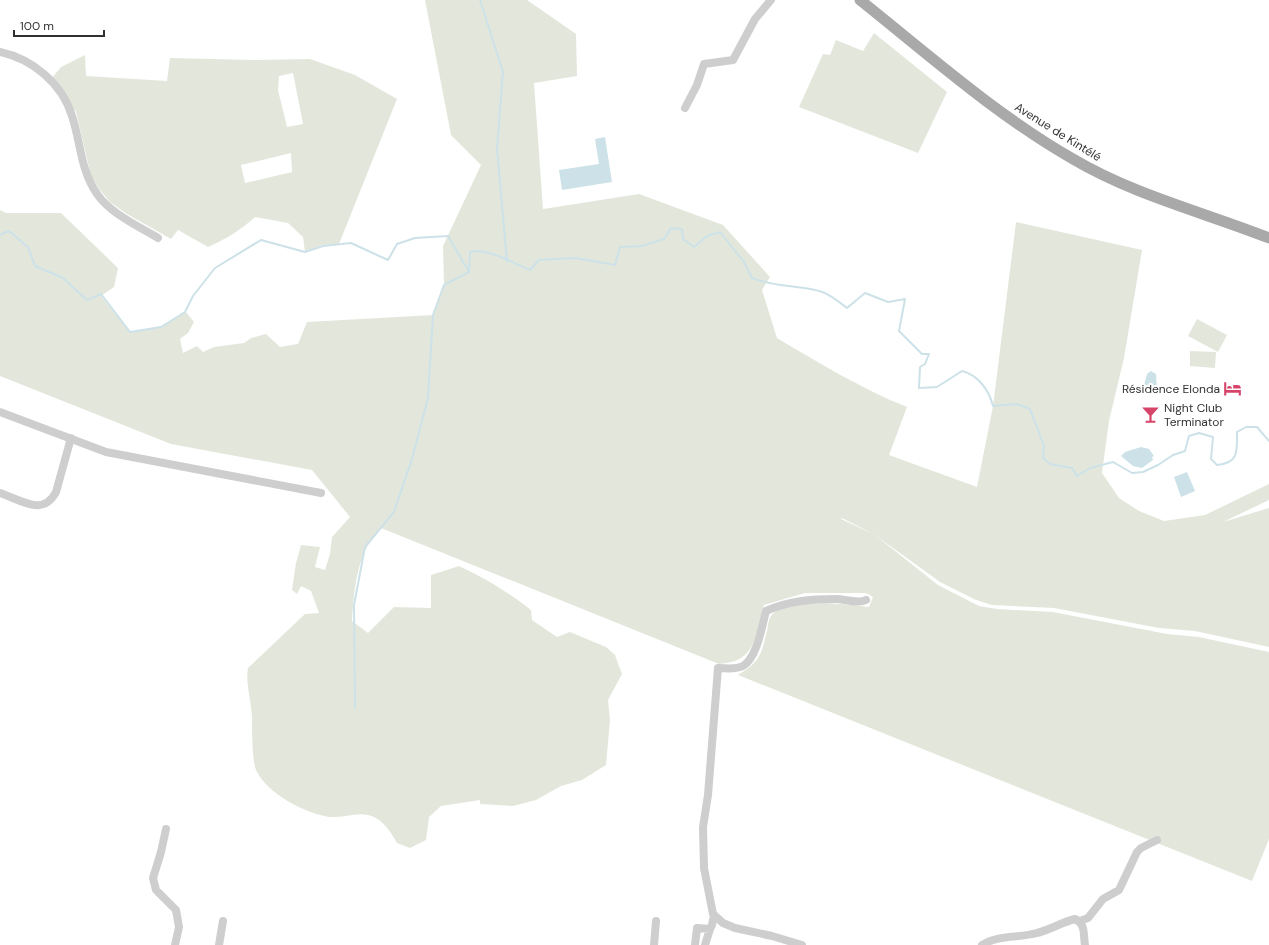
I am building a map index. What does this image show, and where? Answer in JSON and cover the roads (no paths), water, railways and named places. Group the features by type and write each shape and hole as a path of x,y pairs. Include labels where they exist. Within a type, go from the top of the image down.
{"main road":[{"name":"Avenue de Kintélé","path":"860,0 982,97 1028,130 1074,160 1134,190 1269,238"}],"street":[{"path":"685,108 697,85 704,64 732,60 755,19 771,0"},
{"path":"0,52 15,55 38,69 49,79 66,102 72,115 84,170 98,195 117,213 158,238"},
{"path":"0,412 106,452 321,493"},
{"path":"0,493 38,506 45,505 51,500 56,492 71,438"},
{"path":"705,945 714,915 704,868 703,827 711,769 714,697 718,668 733,669 744,666 754,650 766,611 778,606 802,600 838,599 862,602 866,600"},
{"path":"166,829 162,852 153,878 156,890 176,910 179,927 175,945"},
{"path":"1080,921 1088,918 1103,899 1119,890 1137,852 1141,848 1157,840"},
{"path":"714,915 723,923 735,928 772,936 802,945"},
{"path":"982,945 994,939 1020,937 1039,932 1075,919 1080,921 1084,926 1085,945"},
{"path":"220,945 223,921"},
{"path":"654,945 656,921"},
{"path":"697,945 697,928 710,928"}],"water":[{"path":"605,137 612,182 562,190 559,170 599,164 595,139"},
{"path":"1151,371 1156,374 1157,389 1152,393 1145,390 1144,385 1147,374"},
{"path":"1141,447 1149,449 1154,456 1152,457 1153,460 1142,468 1133,466 1121,456 1125,452"},
{"path":"1187,472 1195,491 1181,497 1174,477"}],"waterway":[{"path":"480,0 503,72 497,149 507,261"},
{"path":"0,235 9,231 28,247 35,266 63,278 87,300 101,294 130,332 161,327 185,312 193,296 215,268 261,240 305,252 323,246 351,243 388,260 397,244 415,238 448,236 469,272 470,252 477,251 493,254 530,270 539,260 575,258 615,265 620,247 642,246 664,239 671,228 682,229 683,239 694,247 707,236 720,232 744,262 752,278 760,281 819,291 832,297 847,308 865,293 888,302 905,299 899,331 922,354 929,354 925,364 920,367 919,388 937,387 962,371 968,373 978,380 986,389 993,406 1017,404 1030,409 1044,446 1043,458 1050,464 1072,468 1077,476 1090,468 1113,462 1132,473 1143,472 1158,465 1173,455 1185,451 1189,436 1199,433 1213,437 1211,459 1217,465 1224,464 1233,459 1237,445 1237,432 1246,427 1257,427 1269,441"},
{"path":"355,708 354,605 365,547 394,512 412,459 428,398 433,315 444,285 469,272"}],"place":[{"name":"Résidence Elonda","path":"1233,389"},
{"name":"Night Club Terminator","path":"1151,415"}]}
